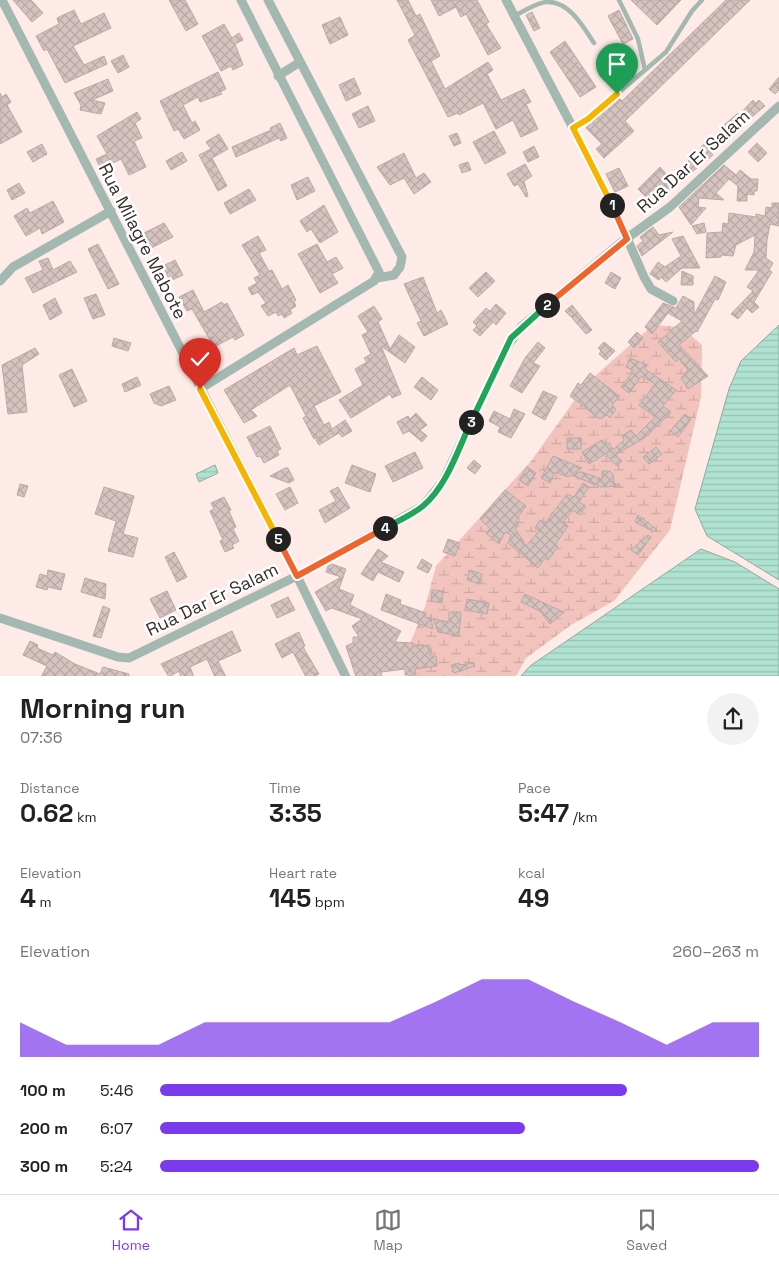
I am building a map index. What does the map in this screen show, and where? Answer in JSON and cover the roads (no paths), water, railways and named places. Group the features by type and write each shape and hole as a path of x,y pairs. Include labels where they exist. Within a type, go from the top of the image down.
{"street":[{"name":"Rua Milagre Mabote","path":"2,0 297,576 346,676"},
{"path":"241,0 278,76 378,269 377,278"},
{"path":"200,389 377,278 394,275 400,268 402,256 268,0"},
{"path":"506,0 573,128 652,289 673,301"},
{"path":"278,76 300,62"},
{"name":"Rua Dar Er Salam","path":"0,618 118,657 129,658 297,576 422,506 442,481 511,338 521,327 627,239 670,208 779,106"},
{"path":"0,281 13,267 111,211"}],"lane":[{"path":"619,0 638,39 645,70"},
{"path":"573,128 588,119 666,52 692,11 702,0"},
{"path":"514,16 541,3 555,4 576,15 594,43"}]}
